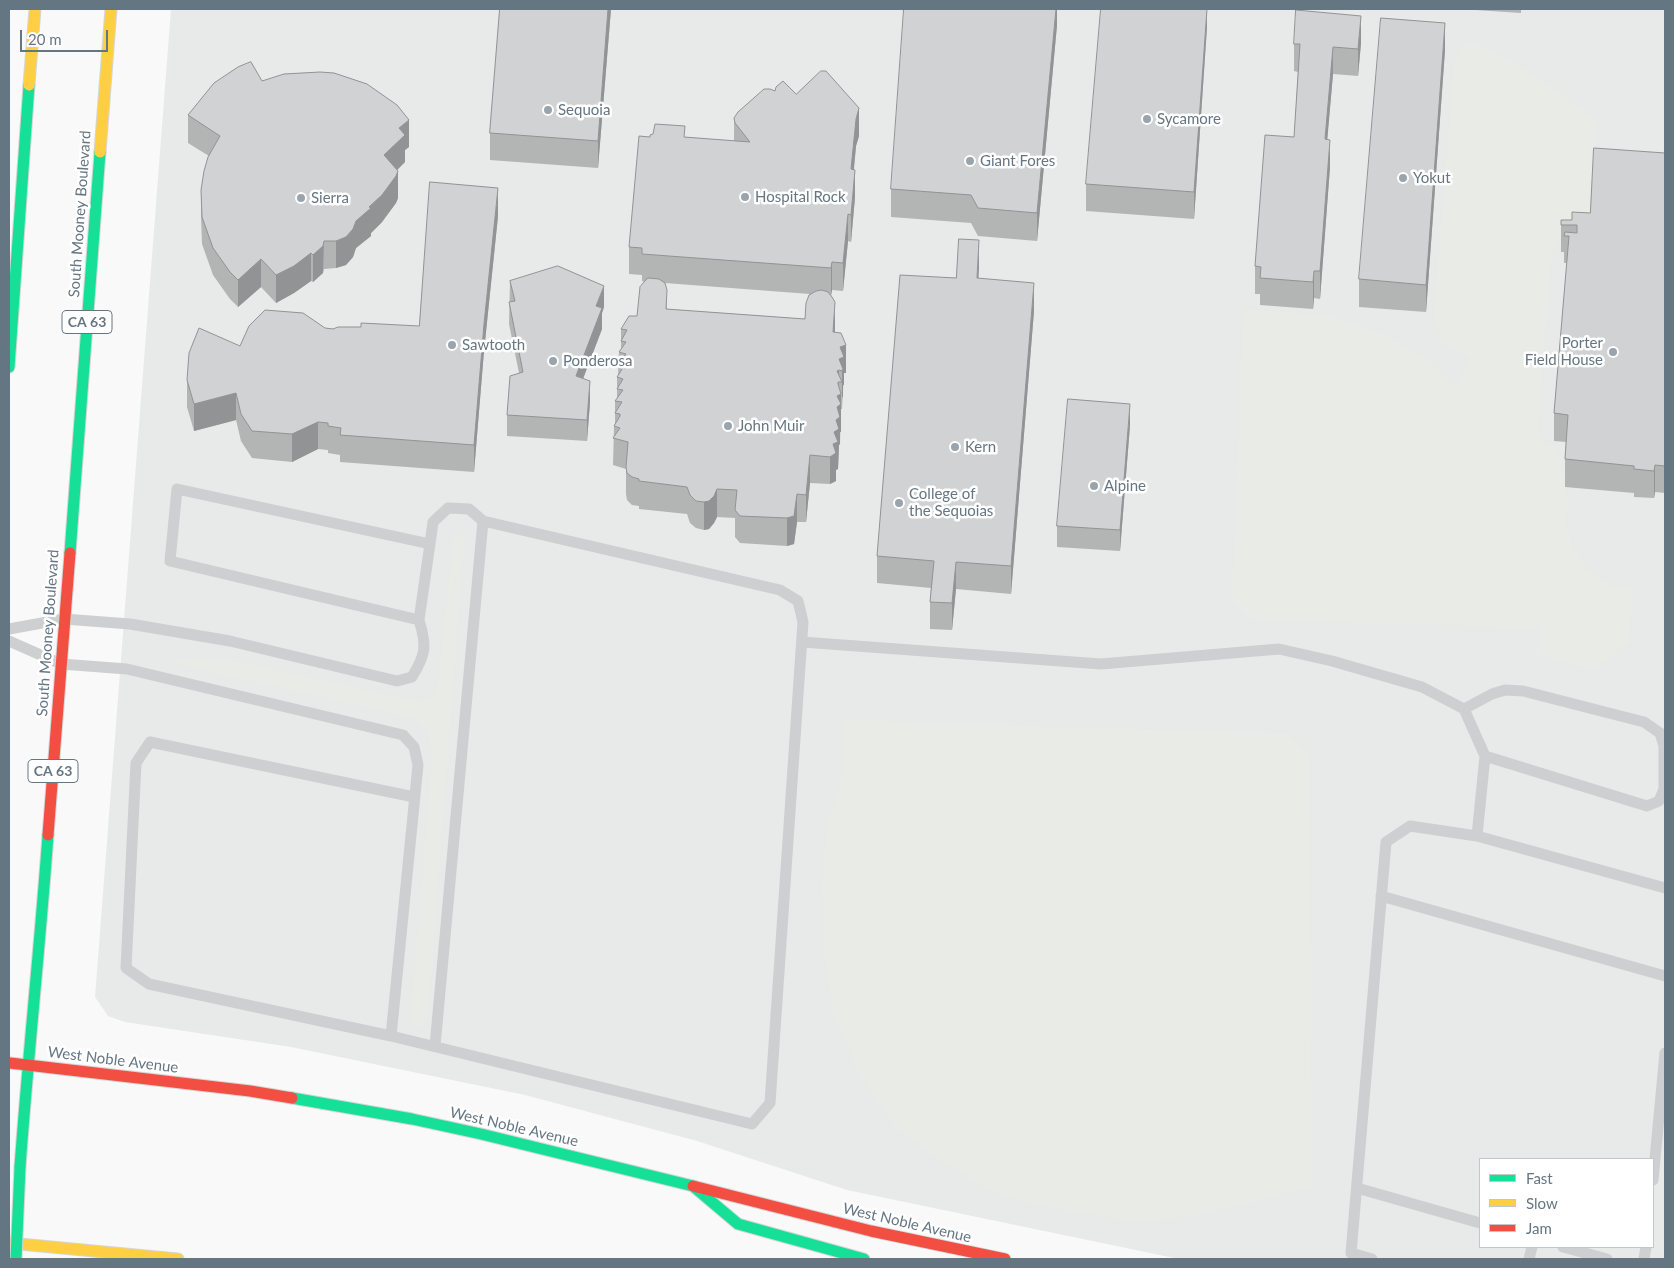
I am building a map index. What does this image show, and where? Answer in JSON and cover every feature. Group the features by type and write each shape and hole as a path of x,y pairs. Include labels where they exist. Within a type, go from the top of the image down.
{"main road":[{"path":"9,368 12,275 36,9"},
{"name":"South Mooney Boulevard","path":"16,1259 27,1065 40,946 111,14"},
{"name":"West Noble Avenue","path":"9,1063 250,1091 412,1119 501,1139 871,1231 1005,1259"},
{"path":"693,1186 738,1224 864,1259"},
{"path":"9,1243 178,1259"}],"lane":[{"path":"111,14 126,9"},
{"path":"419,620 170,561 176,489 430,544"},
{"path":"9,629 64,619 130,624 230,641 397,681 412,677 422,660 425,640 419,620 433,522 448,508 469,509 482,520 780,590 798,601 803,622 802,642 770,1102 752,1124 391,1036 149,984 126,968 136,763 150,742 414,797"},
{"path":"434,1046 482,520"},
{"path":"9,641 61,664 127,669 402,735 414,746 418,765 391,1036"},
{"path":"802,642 1101,664 1279,649 1332,661 1422,687 1464,709 1484,756 1478,836"},
{"path":"1464,709 1492,694 1504,690 1523,691 1644,722 1660,733 1664,746 1664,790 1659,801 1647,806 1484,756"},
{"path":"1372,1259 1351,1252 1386,842 1410,826 1478,836 1665,888"},
{"path":"1381,896 1665,976"},
{"path":"1654,1169 1665,1052"},
{"path":"1357,1188 1479,1223"},
{"path":"1567,1248 1607,1259"}],"shaded area":[{"name":"College of the Sequoias","path":"171,9 1665,9 1665,1259 1179,1259 847,1190 697,1141 525,1095 291,1047 125,1022 108,1016 95,997"},
{"path":"1468,40 1519,66 1597,121 1588,220 1567,232 1559,240 1551,264 1538,429 1544,442 1558,452 1566,491 1567,528 1578,556 1584,565 1599,579 1619,588 1633,589 1629,643 1593,670 1537,653 1540,628 1253,620 1232,599 1243,309 1331,316 1360,326 1388,337 1425,357 1455,386 1471,357 1442,343 1433,319 1455,58"},
{"path":"460,536 464,538 464,543 428,1017 425,1025 420,1027 414,1025 411,1016 432,754 425,729 414,718 179,665 176,661 177,658 235,661 419,702 430,699 437,690 453,541 455,537"},
{"path":"845,720 1288,734 1310,756 1312,1186 1188,1217 1131,1221 1015,1200 979,1184 937,1158 895,1127 859,1074 833,1013 823,947 822,882 827,826 843,771"}],"building":[{"name":"Sequoia","path":"500,9 608,9 598,141 490,133"},
{"name":"Giant Fores","path":"904,9 1056,9 1037,213 978,208 971,195 891,189"},
{"name":"Sycamore","path":"1101,9 1207,9 1194,192 1086,184"},
{"path":"1296,10 1361,16 1358,49 1333,47 1325,139 1330,140 1320,271 1314,271 1313,282 1260,278 1261,267 1255,266 1265,135 1294,137 1300,44 1294,44"},
{"name":"Yokut","path":"1381,18 1445,23 1426,285 1359,279"},
{"name":"Sierra","path":"251,62 262,81 284,74 320,72 334,73 367,84 397,105 409,120 399,128 405,135 384,155 398,171 396,176 382,195 369,207 371,208 356,221 353,229 346,237 336,241 324,241 323,246 313,255 311,253 294,266 276,275 261,259 238,280 213,248 202,217 201,190 204,171 208,157 220,136 188,115 214,83 238,67"},
{"name":"Hospital Rock","path":"821,71 826,71 859,108 856,119 851,169 855,170 851,215 848,214 843,263 832,262 831,268 642,254 642,248 629,247 639,136 650,137 653,134 655,124 685,126 684,137 750,142 735,123 734,118 738,112 764,89 775,91 776,87 783,81 796,94"},
{"name":"Porter Field House","path":"1594,148 1665,153 1665,466 1655,465 1654,471 1634,469 1634,466 1565,459 1568,415 1554,413 1569,236 1564,236 1565,232 1577,233 1577,225 1561,225 1561,220 1572,220 1572,212 1590,213"},
{"name":"Sawtooth","path":"430,182 498,188 474,445 340,435 341,428 328,426 328,423 318,422 292,434 252,431 241,414 236,393 194,404 187,380 189,353 199,328 240,346 249,326 265,310 303,313 325,328 333,329 338,327 361,327 361,323 419,326"},
{"name":"Kern","path":"959,239 979,240 977,278 1034,283 1011,566 956,562 952,603 930,602 934,561 877,556 900,275 956,278"},
{"name":"Ponderosa","path":"558,266 604,286 596,306 602,308 576,376 590,381 587,420 507,415 510,376 523,372 509,302 515,301 510,281"},
{"name":"John Muir","path":"648,278 659,279 665,283 667,290 666,309 805,319 806,303 809,295 822,290 828,292 832,297 835,302 833,332 841,333 846,345 840,347 844,357 839,359 843,369 842,371 837,371 842,382 838,382 841,394 837,396 841,404 837,407 840,417 836,420 839,429 834,432 838,442 833,444 836,453 830,457 810,455 806,495 797,494 794,516 787,518 740,516 735,510 737,490 717,489 709,501 696,501 690,495 687,487 639,481 639,479 627,473 628,442 613,438 620,428 614,426 620,416 620,414 615,413 622,402 615,401 623,390 617,389 623,379 617,377 624,366 618,365 626,354 619,352 626,342 621,341 627,330 621,329 629,316 637,316 640,287"},
{"name":"Alpine","path":"1068,399 1130,404 1120,530 1057,526"}],"traffic: fast":[{"path":"9,367 29,85"},
{"path":"70,553 100,152"},
{"path":"20,1167 48,835"},
{"path":"292,1098 412,1119 481,1134 693,1186"},
{"path":"16,1259 20,1167"},
{"path":"693,1186 738,1224 864,1259"}],"traffic: slow":[{"path":"29,85 35,9"},
{"path":"100,152 111,9"},
{"path":"9,1243 178,1259"}],"traffic: jam":[{"path":"48,835 70,553"},
{"path":"10,1063 250,1091 292,1098"},
{"path":"693,1186 871,1231 1005,1259"}],"place":[{"name":"Sequoia","path":"548,110"},
{"name":"Sycamore","path":"1147,119"},
{"name":"Giant Fores","path":"970,161"},
{"name":"Yokut","path":"1403,178"},
{"name":"Hospital Rock","path":"745,197"},
{"name":"Sierra","path":"301,198"},
{"name":"Sawtooth","path":"452,345"},
{"name":"Porter Field House","path":"1613,352"},
{"name":"Ponderosa","path":"553,361"},
{"name":"John Muir","path":"728,426"},
{"name":"Kern","path":"955,447"},
{"name":"Alpine","path":"1094,486"},
{"name":"College of the Sequoias","path":"899,503"}]}
